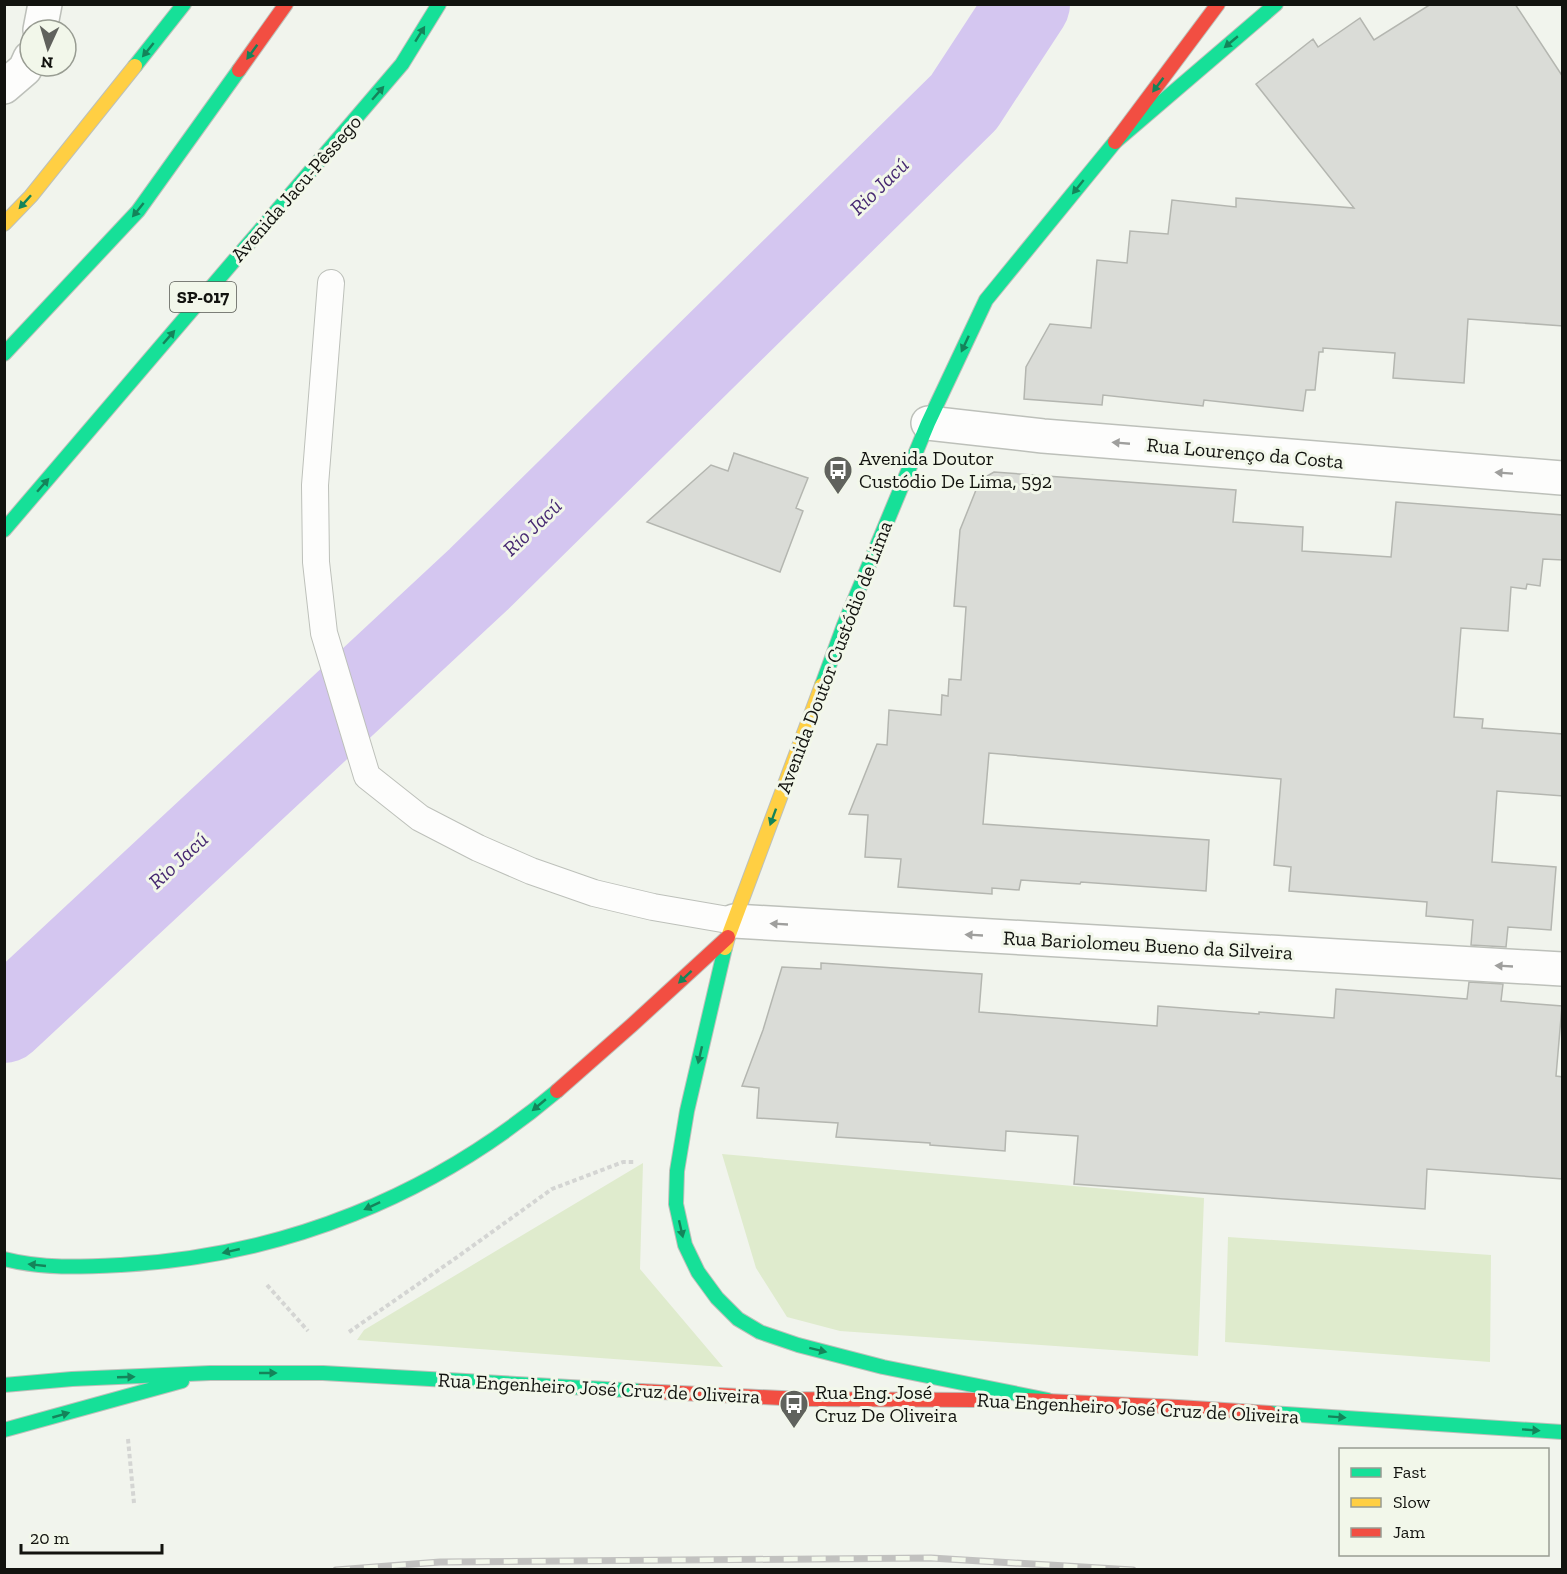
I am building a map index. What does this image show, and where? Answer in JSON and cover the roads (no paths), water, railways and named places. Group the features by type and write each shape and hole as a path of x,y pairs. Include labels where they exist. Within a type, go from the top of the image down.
{"main road":[{"path":"4,224 31,196 184,4"},
{"path":"4,354 138,211 286,4"},
{"name":"Avenida Jacu-Pêssego","path":"4,530 402,64 439,4"},
{"path":"1115,142 1218,4"},
{"name":"Avenida Doutor Custódio de Lima","path":"1048,1400 883,1367 798,1346 760,1332 738,1319 717,1298 698,1272 685,1245 676,1203 677,1171 687,1111 731,929 844,625 928,423 986,300 1115,142 1276,4"},
{"path":"4,1259 62,1268 158,1263 215,1255 288,1238 355,1215 444,1170 526,1116 614,1042 731,929"},
{"name":"Rua Engenheiro José Cruz de Oliveira","path":"4,1430 210,1373"},
{"name":"Rua Engenheiro José Cruz de Oliveira","path":"4,1384 210,1373 323,1373 801,1399 1048,1400 1563,1432"}],"street":[{"path":"4,87 18,74"},
{"name":"Rua Lourenço da Costa","path":"928,423 1054,437 1563,478"},
{"name":"Rua Bariolomeu Bueno da Silveira","path":"731,929 1563,969"}],"lane":[{"path":"331,283 315,485 316,562 324,633 367,776 420,818 477,848 531,871 594,893 731,929"}],"waterway":[{"name":"Rio Jacú","path":"4,1021 479,579 964,102 1028,4"}],"railway":[{"path":"336,1570 440,1562 931,1558 1133,1570"}],"place":[{"name":"Avenida Doutor Custódio De Lima, 592","path":"838,496"},
{"name":"Rua Eng. José Cruz De Oliveira","path":"794,1430"}]}
